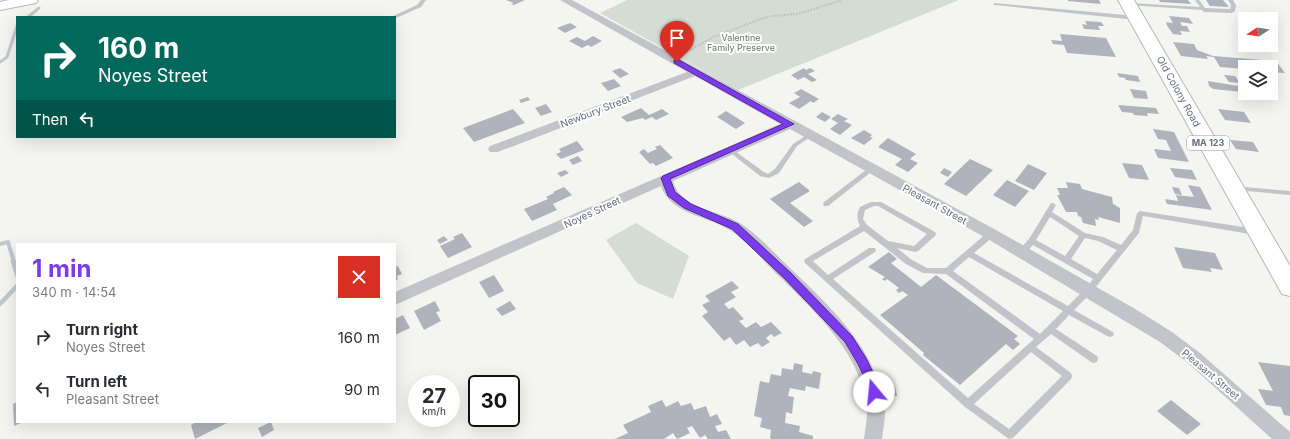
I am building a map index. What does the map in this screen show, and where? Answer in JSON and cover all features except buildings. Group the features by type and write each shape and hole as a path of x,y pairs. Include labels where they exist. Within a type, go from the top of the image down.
{"highway":[{"name":"Old Colony Road","path":"1137,6 1233,188 1290,287"}],"street":[{"path":"0,6 31,0"},
{"name":"Pleasant Street","path":"565,0 991,234 1166,337 1194,358 1286,439"},
{"name":"Newbury Street","path":"494,149 696,72"},
{"name":"Noyes Street","path":"396,299 790,124"},
{"path":"666,178 671,194 679,201 735,226 747,236 798,286 848,339 862,361 872,383 876,402 876,427 873,439"}],"lane":[{"path":"396,16 419,6 424,0"},
{"path":"1197,0 1204,10"},
{"path":"996,4 1137,6 1232,11 1234,5 1230,0"},
{"path":"730,150 762,174 770,176 777,171 795,144 810,135"},
{"path":"826,204 872,169"},
{"path":"1233,188 1290,193"},
{"path":"1280,193 1290,198"},
{"path":"885,244 915,250 932,234 879,204 867,206 862,209 860,218 864,227 885,244 910,262 926,271 948,271 1040,339"},
{"path":"1021,252 1032,241 1053,205"},
{"path":"1049,213 1083,236 1100,239 1122,249"},
{"path":"968,404 1040,339 1088,291 1136,231 1140,213 1258,233"},
{"path":"864,227 808,261 968,404 1010,435 1068,376 1030,348"},
{"path":"948,271 991,234"},
{"path":"1066,260 1083,236"},
{"path":"1032,241 1098,278"},
{"path":"827,279 872,250"},
{"path":"969,253 1110,334"},
{"path":"1050,329 1094,359"}],"path":[{"path":"678,57 714,37 758,20 772,16 798,14 842,0"}],"green space":[{"name":"Valentine Family Preserve","path":"627,0 959,0 738,90 600,13"},
{"path":"636,223 689,256 673,299 637,283 606,240"}],"waterway":[{"path":"29,16 39,8"},
{"path":"0,62 7,57 16,29"},
{"path":"0,244 8,242 14,262"},
{"path":"13,261 16,272"},
{"path":"0,304 16,287"}],"route":[{"path":"677,62 790,124 666,178 671,194 688,206 735,226 747,236 798,286 848,339 862,361 872,383 874,392"}]}
